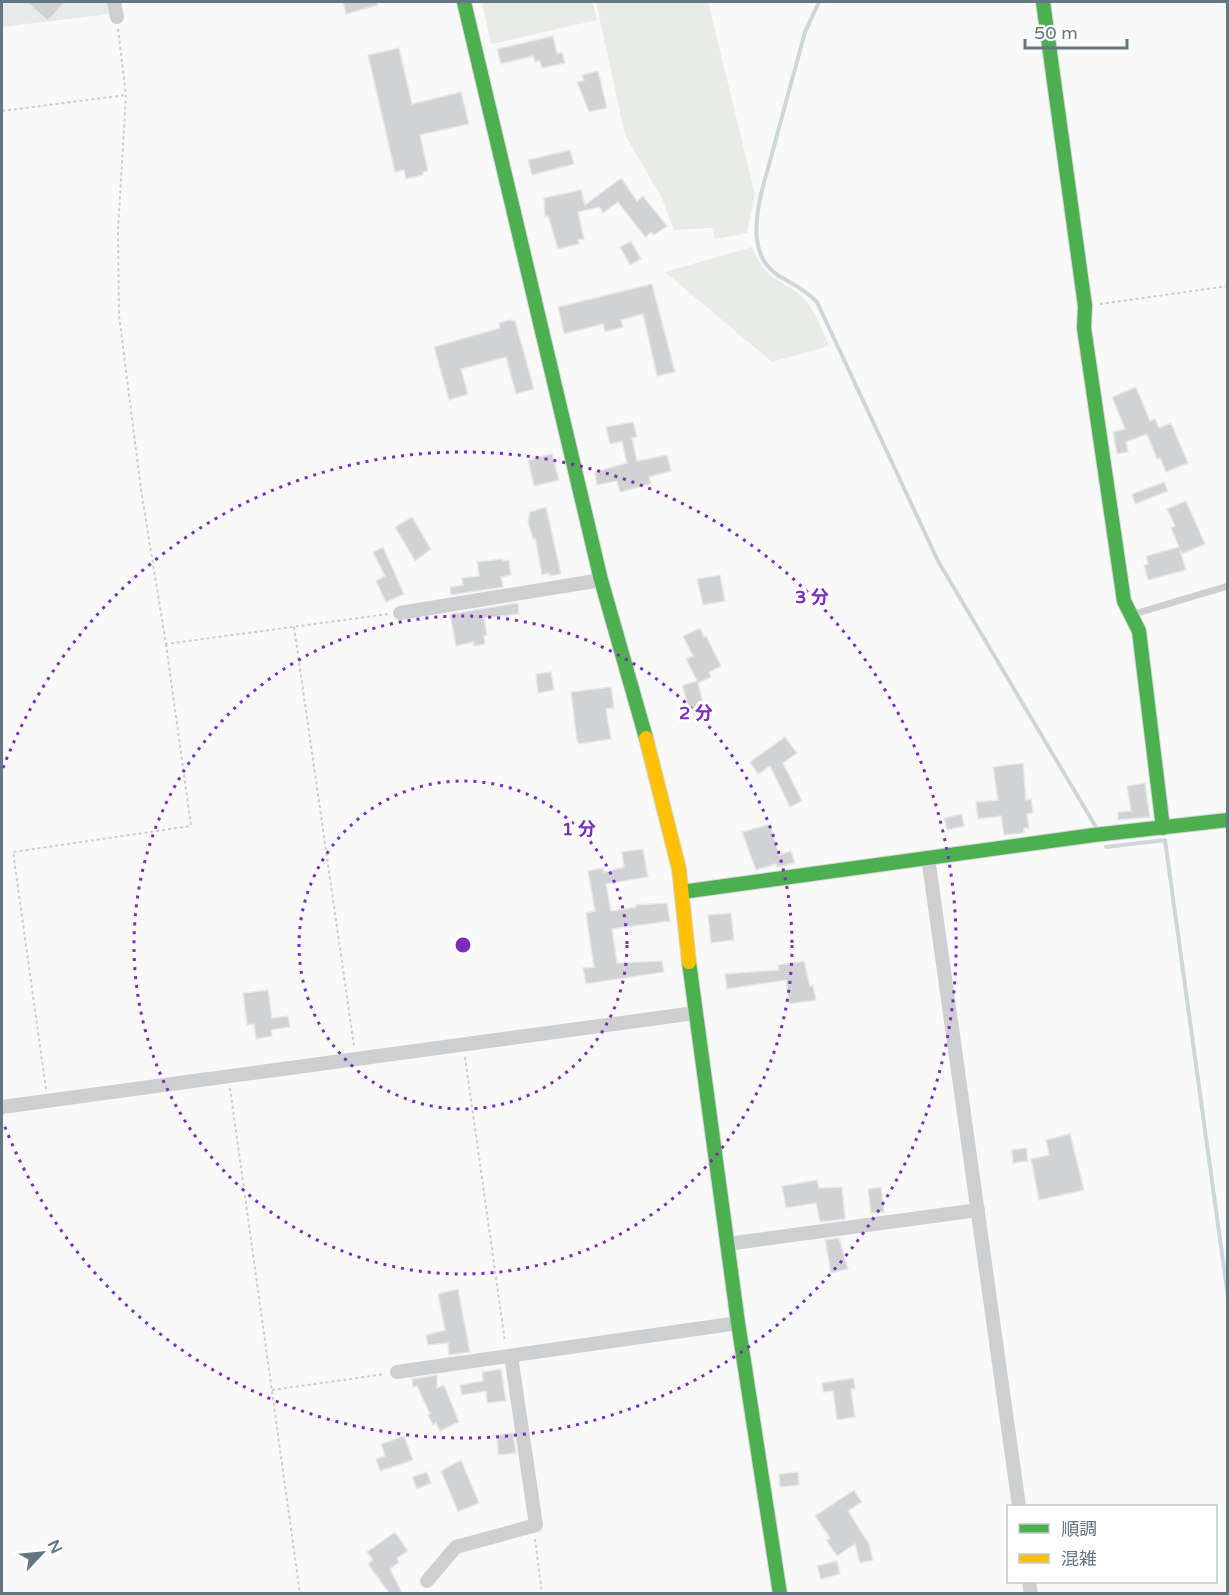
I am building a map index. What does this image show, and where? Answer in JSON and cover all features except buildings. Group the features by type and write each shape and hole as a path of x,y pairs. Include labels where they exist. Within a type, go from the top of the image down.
{"street":[{"path":"114,2 117,17"},
{"path":"465,2 601,580 654,767 679,869 695,1013 738,1323 780,1593"},
{"path":"1043,2 1085,306 1084,328 1124,601 1139,631 1163,828"},
{"path":"400,613 601,580"},
{"path":"682,892 1227,819"},
{"path":"928,858 1019,1505"},
{"path":"2,1107 695,1013"},
{"path":"727,1244 978,1210"},
{"path":"397,1372 738,1323"},
{"path":"427,1581 456,1547 536,1525 509,1357"}],"lane":[{"path":"1131,615 1227,586"}],"path":[{"path":"47,1100 13,852 191,826 166,644 141,490 119,315 118,230 126,95 117,17"},
{"path":"2,111 126,95"},
{"path":"1085,306 1227,286"},
{"path":"166,644 400,613"},
{"path":"294,627 356,1058"},
{"path":"463,1043 509,1357"},
{"path":"228,1076 300,1593"},
{"path":"272,1390 397,1372"},
{"path":"536,1525 535,1542 542,1593"}],"shaded area":[{"path":"2,2 107,2 109,14 2,27"},
{"path":"482,2 593,2 597,20 491,44"},
{"path":"596,2 708,2 755,194 747,233 715,239 712,228 674,230 662,198 625,135"},
{"path":"752,247 768,273 801,296 810,306 829,346 772,362 665,272"}],"waterway":[{"path":"819,2 805,32 761,194 756,228 759,250 763,260 770,268 817,302 938,561 1096,827"},
{"path":"1106,847 1165,840 1228,1297"}],"traffic: fast":[{"path":"464,2 601,580 646,738"},
{"path":"1043,2 1085,306 1084,328 1124,601 1139,631 1163,828"},
{"path":"682,892 1094,835 1228,820"},
{"path":"689,962 738,1323 780,1594"}],"traffic: slow":[{"path":"646,738 679,869 689,962"}]}
